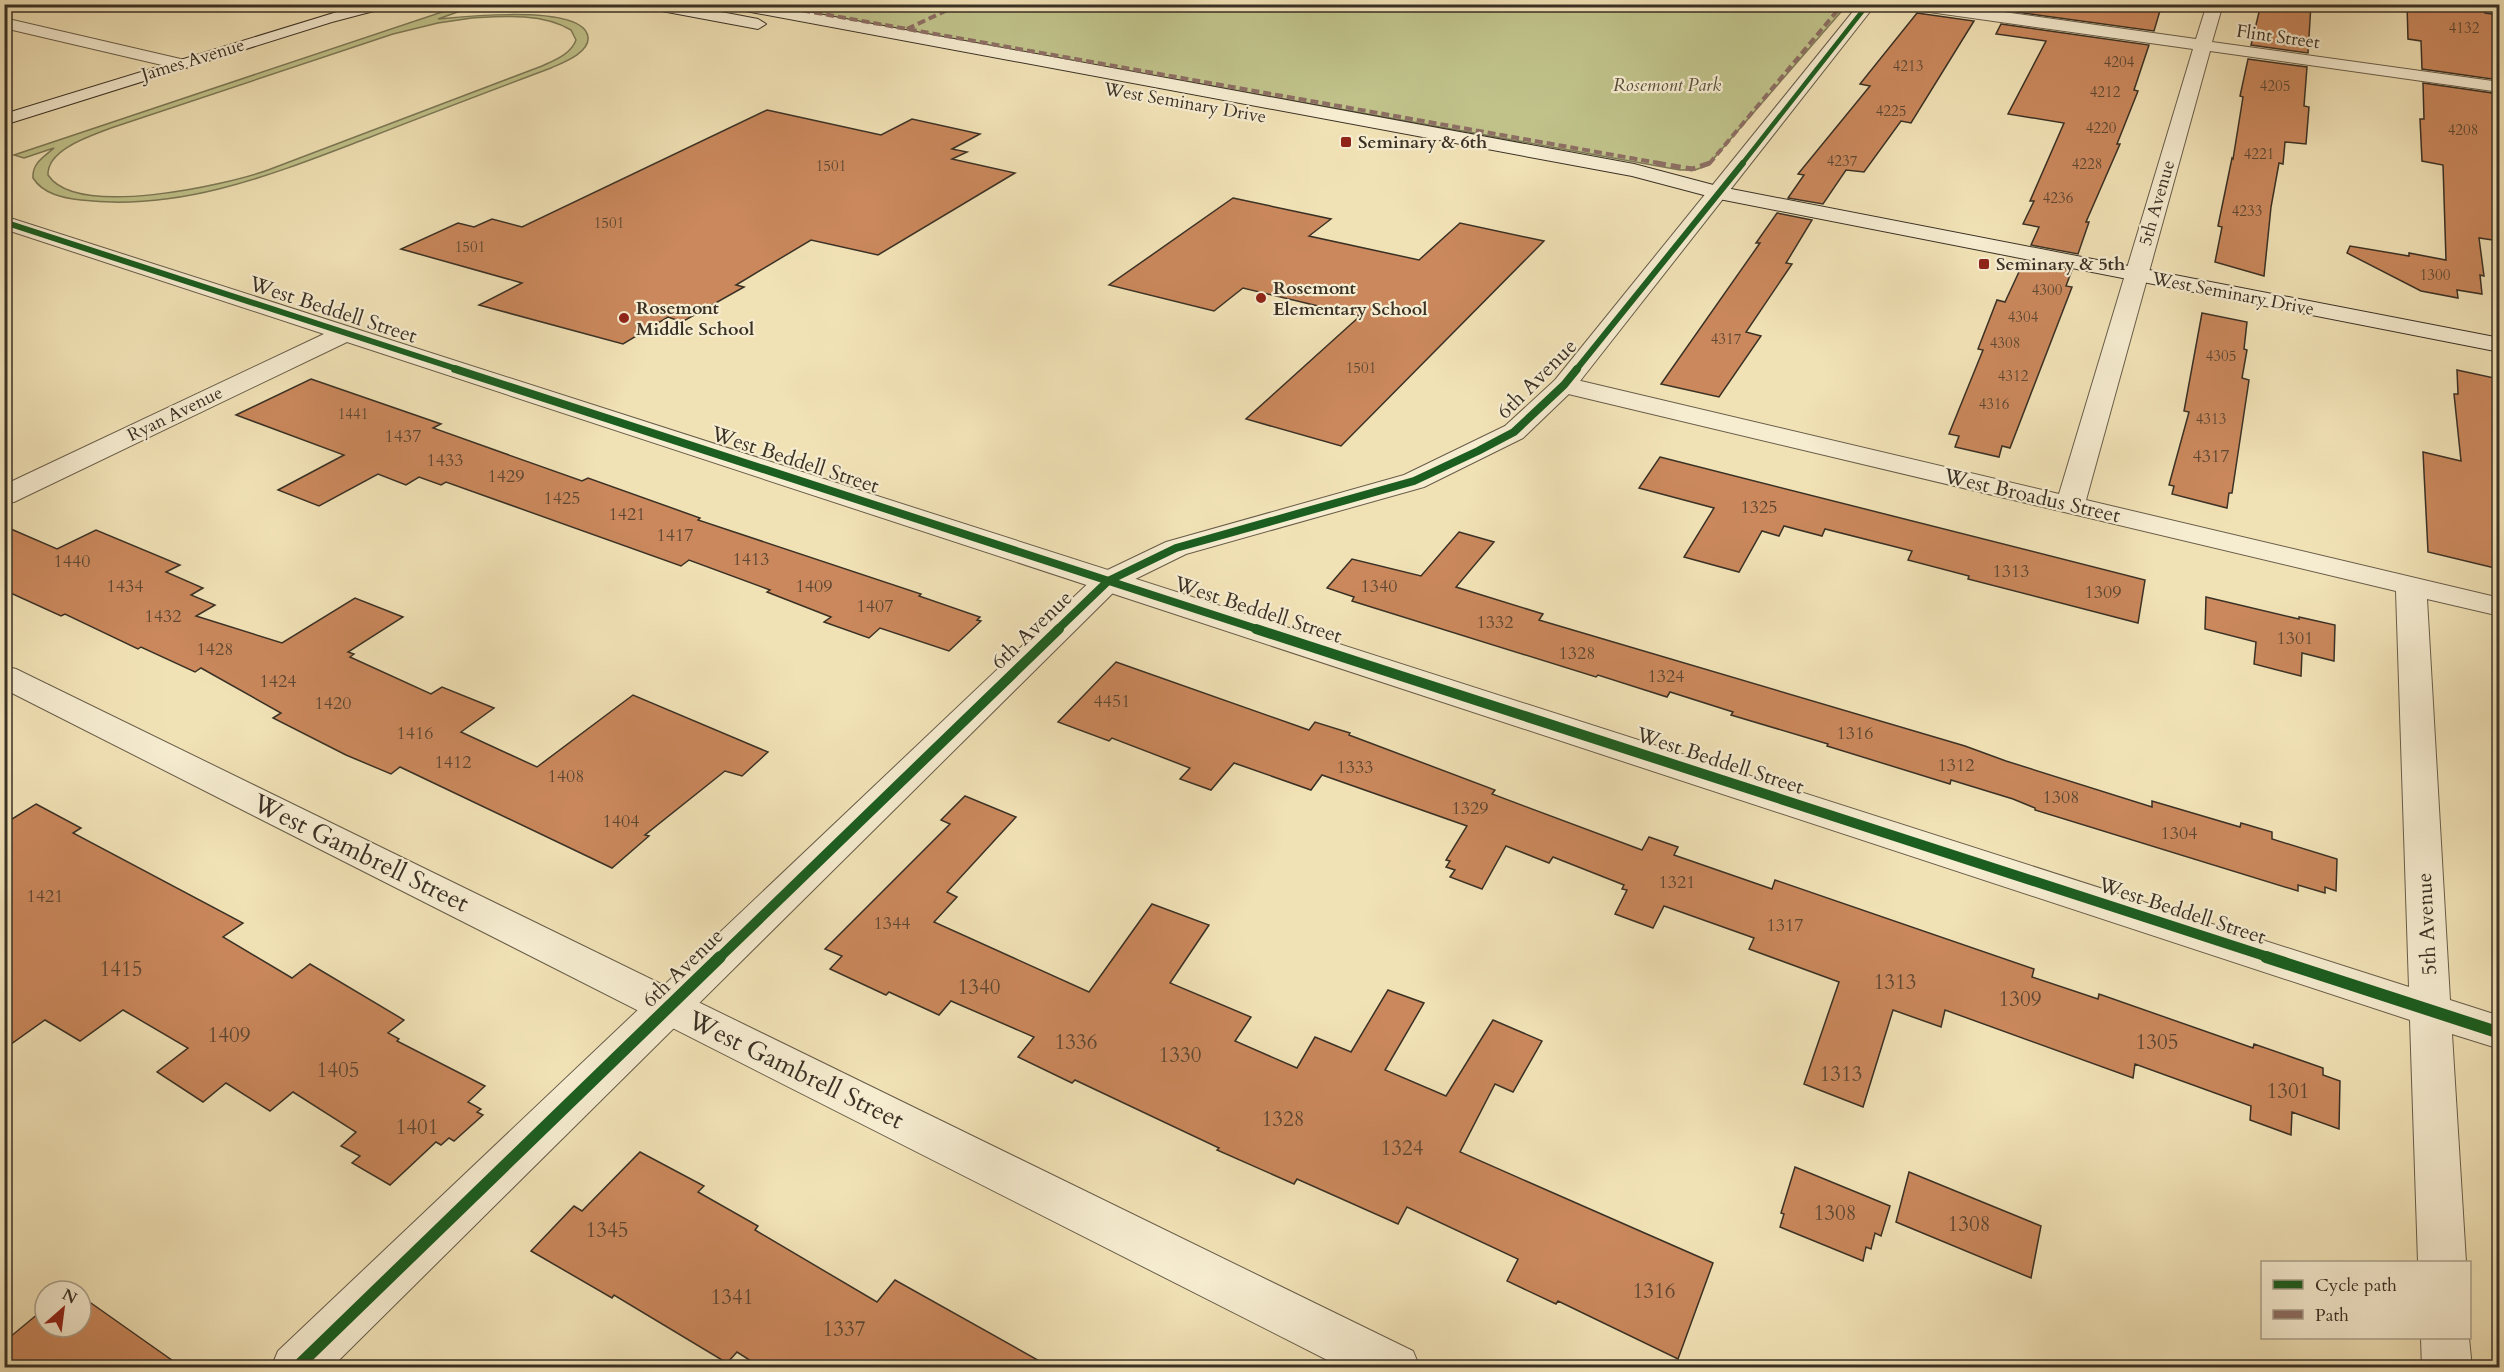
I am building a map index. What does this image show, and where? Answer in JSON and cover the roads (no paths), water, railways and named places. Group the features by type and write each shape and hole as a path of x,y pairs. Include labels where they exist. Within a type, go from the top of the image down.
{"street":[{"name":"James Avenue","path":"4,120 326,19 383,4"},
{"name":"West Seminary Drive","path":"651,4 1625,184 1719,193"},
{"name":"West Seminary Drive","path":"735,4 1634,170 1719,193 2499,345"},
{"name":"6th Avenue","path":"297,1368 1108,581 1176,548 1414,481 1514,432 1564,385 1868,4"},
{"name":"Flint Street","path":"1908,4 2499,87"},
{"name":"5th Avenue","path":"2070,505 2215,4"},
{"path":"765,25 792,15"},
{"path":"4,23 179,64"},
{"path":"1185,103 1206,90"},
{"name":"West Beddell Street","path":"4,222 2499,1034"},
{"name":"Ryan Avenue","path":"4,496 346,333"},
{"name":"West Broadus Street","path":"1564,385 2499,607"},
{"name":"5th Avenue","path":"2411,586 2442,1261"},
{"name":"West Gambrell Street","path":"4,676 1395,1368"},
{"path":"2445,1339 2447,1368"}],"place":[{"name":"Seminary & 6th","path":"1346,142"},
{"name":"Seminary & 5th","path":"1984,264"},
{"name":"Rosemont Elementary School","path":"1261,298"},
{"name":"Rosemont Middle School","path":"624,318"}],"park label":[{"name":"Rosemont Park","path":"1667,85"}]}
